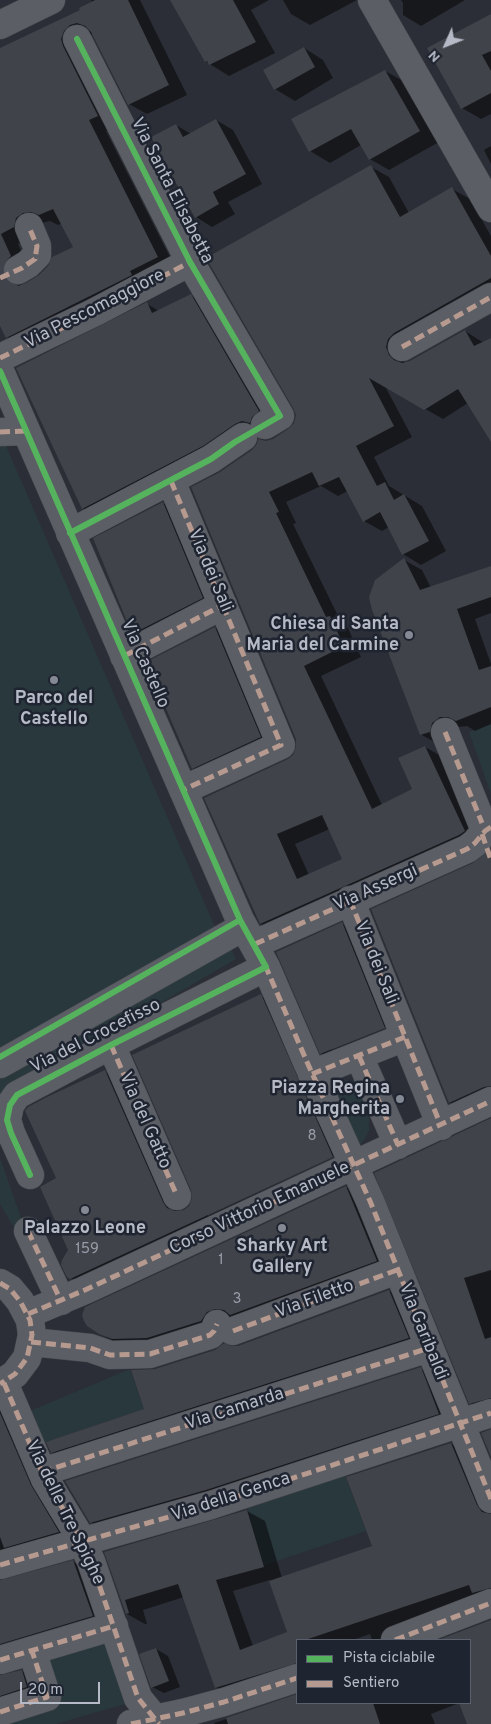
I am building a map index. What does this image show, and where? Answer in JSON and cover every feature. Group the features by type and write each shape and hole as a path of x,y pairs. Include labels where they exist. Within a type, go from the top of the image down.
{"street":[{"path":"0,26 51,0"},
{"path":"372,0 491,208"},
{"name":"Via Santa Elisabetta","path":"78,39 190,262 245,354 263,426 211,459 171,480"},
{"path":"18,270 37,255 37,246 29,227"},
{"name":"Via Pescomaggiore","path":"0,358 95,312 190,262"},
{"path":"402,347 491,297"},
{"name":"Via Castello","path":"0,372 13,431 70,533 183,790 310,1068"},
{"path":"70,533 171,480"},
{"name":"Via dei Sali","path":"171,480 281,745 183,790"},
{"path":"124,656 223,605"},
{"path":"445,732 485,828 491,860"},
{"name":"Via Assergi","path":"255,946 350,900 467,849 475,843 485,828"},
{"name":"Via dei Sali","path":"350,900 402,1031"},
{"path":"0,1064 255,946"},
{"name":"Via del Crocefisso","path":"30,1175 8,1127 8,1113 13,1100 22,1092 111,1045 255,946"},
{"path":"354,1164 310,1068 358,1056 402,1031 441,1126"},
{"name":"Via del Gatto","path":"111,1045 177,1196"},
{"path":"358,1056 398,1145"},
{"name":"Corso Vittorio Emanuele","path":"28,1314 61,1301 491,1102"},
{"name":"Via Garibaldi","path":"354,1164 491,1499"},
{"path":"28,1231 61,1301"},
{"name":"Via Filetto","path":"32,1342 90,1348 108,1355 150,1354 397,1270"},
{"path":"0,1283 15,1295 28,1314 32,1328 32,1342 27,1358 15,1374 2,1383"},
{"name":"Via Camarda","path":"42,1472 429,1348"},
{"name":"Via delle Tre Spighe","path":"2,1383 48,1486 82,1542 95,1570 138,1698 148,1722"},
{"name":"Via della Genca","path":"0,1565 211,1505 491,1414"},
{"path":"398,1639 491,1603"},
{"path":"0,1660 114,1626"},
{"path":"0,1712 47,1697 32,1650"},
{"path":"148,1722 224,1702 296,1678"}],"shaded area":[{"name":"Parco del Castello","path":"0,432 215,927 0,1054"},
{"path":"491,724 491,794 469,732"},
{"path":"230,947 236,959 0,1097 0,1075"},
{"path":"324,1077 341,1078 349,1081 361,1095 369,1113 369,1131 357,1148"},
{"path":"0,1158 26,1232 19,1236 0,1204"},
{"path":"130,1369 144,1409 41,1444 30,1411"},
{"path":"343,1470 366,1531 235,1575 229,1558 259,1548 246,1504"},
{"path":"106,1638 125,1704 55,1724 0,1724 36,1694 25,1664"}],"building":[{"path":"95,0 128,0 169,85 128,105 91,32 85,26 77,23 70,25 64,31 61,39 63,46 98,116 89,120 158,257 130,271 132,275 6,338 0,326 0,48 80,10 79,8","holes":["53,209 73,247 52,257 48,266 39,275 26,283 18,286 4,278 2,270 5,262 11,256 1,234 14,227 16,218 23,213 31,212 39,215"]},
{"path":"170,0 233,0 256,42 209,65 207,61 205,62"},
{"path":"491,14 491,51 482,55 491,71 491,93 461,109 427,48"},
{"path":"304,47 315,67 274,90 263,70"},
{"path":"385,70 420,131 369,160 351,129 309,152 291,119"},
{"path":"216,119 246,174 213,192 219,204 195,218 151,137 176,124 183,137"},
{"path":"371,165 400,217 452,187 491,256 491,278 394,333 388,339 386,347 389,355 394,360 402,363 410,361 465,330 474,346 491,338 491,442 458,389 424,410 369,378 394,426 356,446 377,486 385,482 394,500 404,494 429,541 402,555 380,512 363,522 339,477 319,486 312,472 269,492 279,512 276,513 326,617 330,616 344,646 304,666 372,809 412,789 398,758 425,746 465,831 260,924 204,798 288,759 293,755 296,739 191,487 220,472 252,450 257,444 258,439 266,441 273,439 288,429 294,423 296,415 206,258","holes":["322,815 342,859 297,879 277,834"]},
{"path":"191,294 259,411 252,417 250,423 242,421 235,424 203,446 82,509 16,368 147,302 152,313"},
{"path":"163,502 203,598 132,634 93,538"},
{"path":"404,558 420,590 491,566 491,597 457,609 479,670 491,666 491,707 456,721 448,717 440,717 432,723 430,732 420,735 372,610 369,597 375,580"},
{"path":"215,627 261,737 192,769 146,662"},
{"path":"491,848 491,1086 484,1087 449,1103 371,909 473,863"},
{"path":"342,922 385,1028 320,1054 276,952"},
{"path":"261,994 333,1157 70,1279 67,1277 61,1265 68,1250 40,1187 56,1178 25,1111 28,1107 47,1097 105,1070 163,1202 167,1208 175,1211 184,1210 189,1206 192,1198 191,1190 132,1055"},
{"path":"491,1118 491,1270 464,1278 485,1339 491,1337 491,1398 469,1404 374,1173"},
{"path":"346,1186 377,1261 230,1315 224,1310 215,1309 207,1312 201,1321 147,1338 112,1339 99,1334 87,1326 84,1321 82,1315 85,1307"},
{"path":"389,1290 409,1338 51,1453 46,1442 144,1409 131,1370 155,1369 215,1350 224,1343 238,1346"},
{"path":"421,1367 439,1414 206,1490 90,1523 65,1481"},
{"path":"0,1413 31,1485 59,1532 4,1548 0,1537"},
{"path":"491,1429 491,1457 481,1433"},
{"path":"451,1443 477,1505 482,1512 491,1514 491,1588 472,1593 469,1585 308,1639 296,1639 296,1663 215,1688 178,1584 125,1600 129,1613 126,1614 104,1552 247,1510 264,1567 216,1580 240,1650 287,1632 269,1581 372,1546 346,1477"},
{"path":"73,1560 93,1616 0,1644 0,1580"},
{"path":"491,1620 491,1724 467,1724 459,1704 471,1704 471,1639 441,1639"},
{"path":"156,1648 169,1681 151,1688 139,1654"},
{"path":"22,1670 27,1687 0,1696 0,1675"},
{"path":"296,1694 296,1704 373,1704 380,1724 228,1724 226,1718"}],"tunnel":[{"path":"0,278 18,270"}],"marked path":[{"path":"0,278 22,268 35,259 37,246 29,227"},
{"path":"0,358 95,312 190,262"},
{"path":"402,347 491,297"},
{"path":"0,432 26,431"},
{"path":"171,481 281,745 183,790"},
{"path":"124,656 223,605"},
{"path":"445,732 482,823"},
{"path":"255,944 467,849 491,827"},
{"path":"482,834 491,860"},
{"path":"350,900 441,1126"},
{"path":"265,965 370,1201 491,1499"},
{"path":"312,1074 405,1037"},
{"path":"111,1045 177,1196"},
{"path":"359,1056 398,1145"},
{"path":"28,1314 85,1290 491,1101"},
{"path":"28,1231 61,1301"},
{"path":"233,1331 397,1270"},
{"path":"0,1283 10,1289 20,1301 30,1320 32,1335 27,1358 15,1374 0,1384"},
{"path":"31,1342 90,1348 110,1355 150,1354 210,1335 217,1324"},
{"path":"42,1472 429,1348"},
{"path":"4,1383 45,1479 77,1532 91,1561 138,1698 159,1724"},
{"path":"0,1565 211,1505 491,1413"},
{"path":"398,1639 491,1603"},
{"path":"0,1660 114,1626"},
{"path":"0,1712 47,1697 32,1651"},
{"path":"131,1724 224,1702 296,1678"}],"cycle path":[{"path":"70,533 211,459 235,442 280,416 190,262 77,39"},
{"path":"0,371 240,920 266,967 17,1095 10,1105 7,1120 30,1175"},
{"path":"0,1057 240,920"}],"place":[{"name":"Chiesa di Santa Maria del Carmine","path":"409,635"},
{"name":"Parco del Castello","path":"54,680"},
{"name":"Piazza Regina Margherita","path":"400,1099"},
{"name":"Palazzo Leone","path":"85,1210"},
{"name":"Sharky Art Gallery","path":"282,1228"}]}
